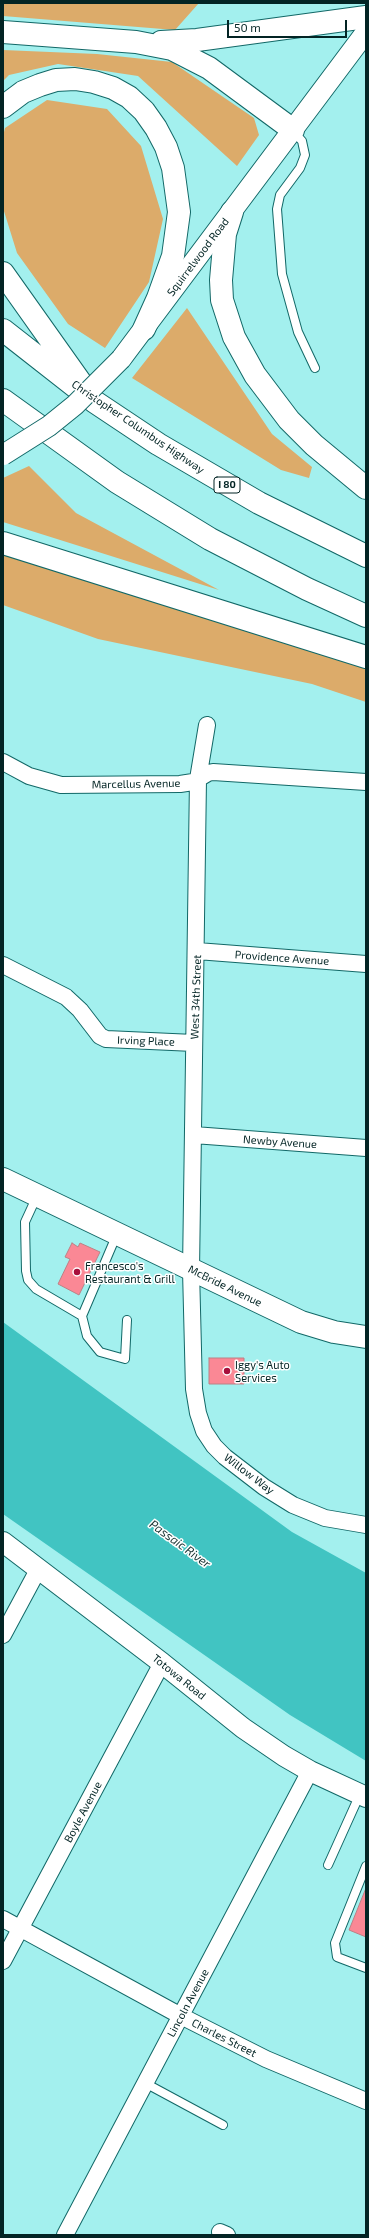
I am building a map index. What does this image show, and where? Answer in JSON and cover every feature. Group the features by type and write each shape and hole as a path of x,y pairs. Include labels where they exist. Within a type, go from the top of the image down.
{"main road":[{"path":"3,32 136,42 197,40 366,17"},
{"path":"136,42 172,49 191,57 228,80 293,130"},
{"path":"3,107 23,92 40,85 56,80 75,79 94,82 113,88 129,97 144,111 156,128 166,147 172,168 179,212 177,235 171,262 144,329"},
{"path":"232,212 225,234 220,280 222,300 234,337 255,374 289,420 314,445 366,488"},
{"path":"3,273 95,402"},
{"name":"Christopher Columbus Highway","path":"3,330 95,402 158,444 259,503 366,556"},
{"path":"3,400 85,460 176,519 258,565 366,616"},
{"path":"3,543 366,658"},
{"name":"McBride Avenue","path":"3,1179 301,1322 334,1332 366,1337"}],"street":[{"name":"Squirrelwood Road","path":"3,454 29,440 65,414 99,383 121,359 366,32"},
{"name":"West 34th Street","path":"191,1270 194,1135 194,1043 197,951 198,779 207,725"},
{"name":"Marcellus Avenue","path":"3,762 29,776 61,785 180,784 198,779 213,772 366,782"},
{"name":"Providence Avenue","path":"197,951 366,964"},
{"name":"Irving Place","path":"3,966 66,997 80,1010 100,1036 106,1039 194,1043"},
{"name":"Newby Avenue","path":"194,1135 366,1148"},
{"name":"Willow Way","path":"191,1270 194,1389 198,1413 204,1431 214,1446 225,1457 293,1506 325,1518 366,1525"},
{"name":"Totowa Road","path":"3,1542 162,1663 243,1728 284,1756 310,1771 363,1796"},
{"path":"3,1635 39,1568"},
{"name":"Boyle Avenue","path":"3,1961 162,1663"},
{"name":"Lincoln Avenue","path":"65,2235 310,1771"},
{"name":"Charles Street","path":"3,1919 181,2016 266,2059 366,2101"}],"lane":[{"path":"293,130 302,142 305,155 300,168 280,195 277,209 282,274 298,332 315,368"},
{"path":"37,1196 25,1222 26,1271 28,1280 36,1289 82,1316"},
{"path":"117,1234 82,1316 88,1336 100,1352 125,1359 127,1320"},
{"path":"328,1865 363,1796"},
{"path":"366,1866 335,1943 336,1957 366,1968"},
{"path":"145,2083 223,2125"}],"shaded area":[{"path":"3,3 199,3 175,30 3,16"},
{"path":"3,50 97,54 172,62 254,118 259,135 237,166 138,76 58,64 9,75 3,81"},
{"path":"47,100 107,109 141,146 163,219 149,282 105,348 68,324 17,253 3,208 3,136 5,128"},
{"path":"187,308 272,434 312,467 309,478 281,470 132,378"},
{"path":"29,466 76,513 219,590 3,522 3,478"},
{"path":"3,554 366,669 366,702 312,684 98,639 3,605"}],"water":[{"name":"Passaic River","path":"3,1322 292,1532 366,1573 366,1761 290,1715 3,1514"}],"building":[{"name":"Francesco's Restaurant & Grill","path":"72,1243 78,1247 80,1243 100,1252 79,1295 58,1284 70,1259 65,1257"},
{"name":"Iggy's Auto Services","path":"209,1358 244,1358 244,1384 209,1384"},
{"path":"366,1888 366,1937 349,1930"}],"place":[{"name":"Francesco's Restaurant & Grill","path":"77,1272"},
{"name":"Iggy's Auto Services","path":"227,1371"}]}
